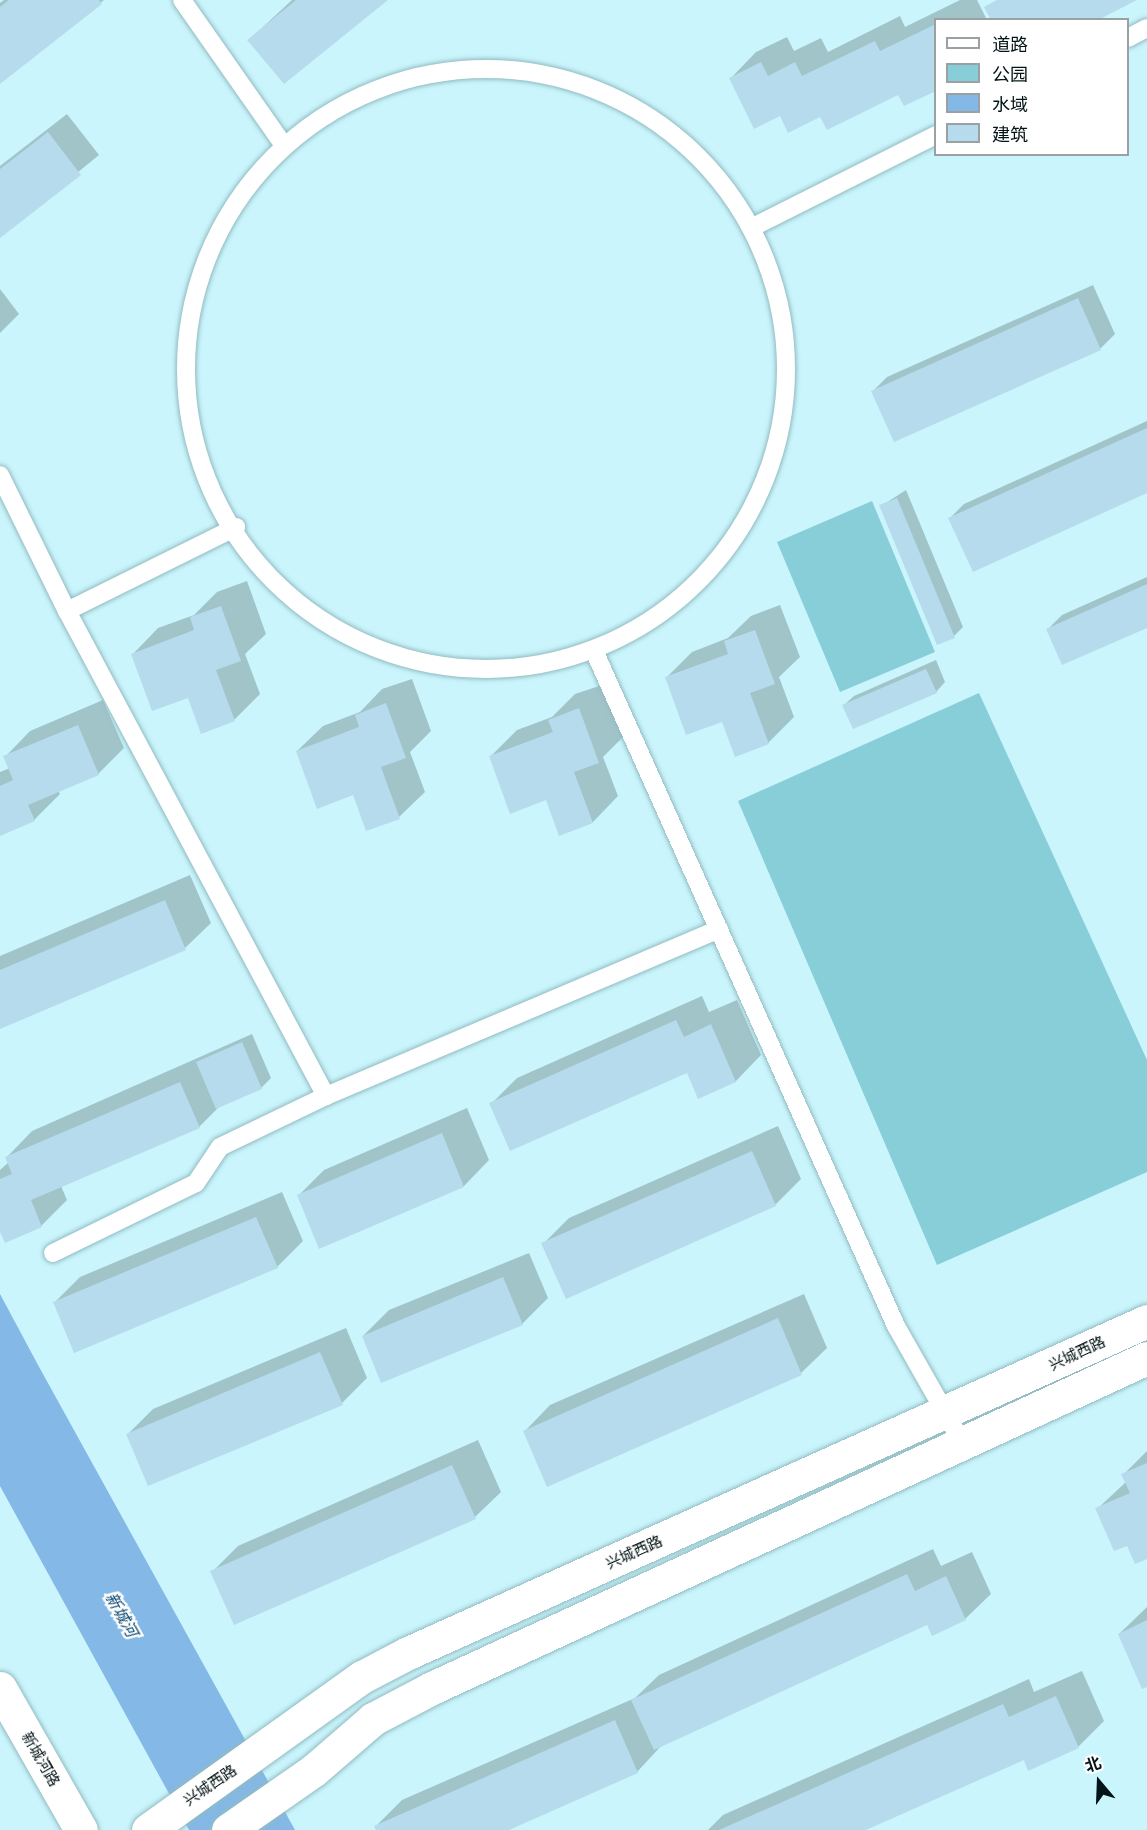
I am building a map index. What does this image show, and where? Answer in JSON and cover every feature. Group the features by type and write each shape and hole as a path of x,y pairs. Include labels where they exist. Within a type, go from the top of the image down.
{"street":[{"name":"兴城西路","path":"154,1825 264,1749 362,1677 408,1653 947,1413 1147,1321"},
{"path":"228,1830 293,1785 373,1719 432,1688 1147,1358"},
{"name":"新城河路","path":"0,1688 81,1830"}],"lane":[{"path":"182,0 280,140"},
{"path":"1129,37 1147,28"},
{"path":"488,67 568,80 633,107 680,144 717,180 751,228 774,291 786,364 775,457 749,522 716,569 620,648 569,662 491,669 424,665 313,617 270,578 236,527 195,438 184,374 196,274 240,194 280,140 347,98 418,73 488,67"},
{"path":"751,228 934,136"},
{"path":"0,475 67,611 326,1096"},
{"path":"67,611 236,527"},
{"path":"596,655 896,1326 962,1442"},
{"path":"53,1253 196,1182 220,1147 326,1096 719,930"}],"green space":[{"path":"872,501 935,652 840,692 777,542"},
{"path":"979,693 1147,1060 1147,1172 937,1265 738,801"}],"water":[{"name":"新城河","path":"0,1294 295,1830 189,1830 0,1486"}],"building":[{"path":"9,0 99,0 102,4 0,84 0,7"},
{"path":"296,0 388,0 284,84 247,40"},
{"path":"997,0 1137,0 1102,18 990,18 984,7"},
{"path":"934,25 934,92 904,106 898,95 827,130 820,117 788,133 780,116 754,129 729,78 761,62 768,76 795,62 802,76 875,41 880,51"},
{"path":"48,132 81,175 0,238 0,169"},
{"path":"1078,298 1101,350 894,442 871,391"},
{"path":"1147,428 1147,493 973,572 948,518"},
{"path":"897,498 955,638 937,645 879,505"},
{"path":"1147,584 1147,628 1062,665 1046,629"},
{"path":"221,606 241,661 216,670 235,721 201,734 188,698 152,711 131,654 194,630 190,617"},
{"path":"755,630 775,684 750,693 769,744 735,757 722,722 686,735 665,677 728,654 724,641"},
{"path":"926,669 937,693 853,729 842,705"},
{"path":"386,703 406,758 381,767 400,819 366,831 353,795 317,809 296,751 359,727 355,715"},
{"path":"579,708 599,763 574,772 593,823 559,836 546,800 510,814 489,756 553,732 548,720"},
{"path":"78,725 99,775 28,805 35,821 0,836 0,786 13,780 3,756"},
{"path":"165,900 186,950 0,1029 0,970"},
{"path":"676,1020 684,1037 711,1024 736,1082 698,1099 687,1073 510,1151 489,1103"},
{"path":"242,1042 262,1089 216,1109 196,1062"},
{"path":"180,1082 200,1128 31,1200 42,1227 5,1243 0,1232 0,1179 12,1174 5,1157"},
{"path":"442,1133 464,1187 319,1249 297,1195"},
{"path":"752,1151 776,1206 566,1299 541,1243"},
{"path":"256,1217 278,1268 74,1353 53,1302"},
{"path":"503,1277 523,1325 381,1383 362,1336"},
{"path":"778,1318 802,1375 547,1487 523,1431"},
{"path":"320,1352 343,1405 148,1486 126,1434"},
{"path":"1147,1463 1147,1559 1135,1564 1127,1546 1114,1551 1095,1508 1130,1493 1121,1474"},
{"path":"452,1465 476,1519 234,1625 210,1571"},
{"path":"907,1574 915,1591 946,1576 966,1620 932,1636 927,1625 654,1750 631,1700"},
{"path":"1147,1620 1147,1687 1142,1689 1118,1634"},
{"path":"1056,1696 1079,1748 1028,1771 1024,1760 866,1830 719,1830 1003,1704 1009,1717"},
{"path":"615,1720 638,1773 509,1830 376,1830 374,1826"}]}
